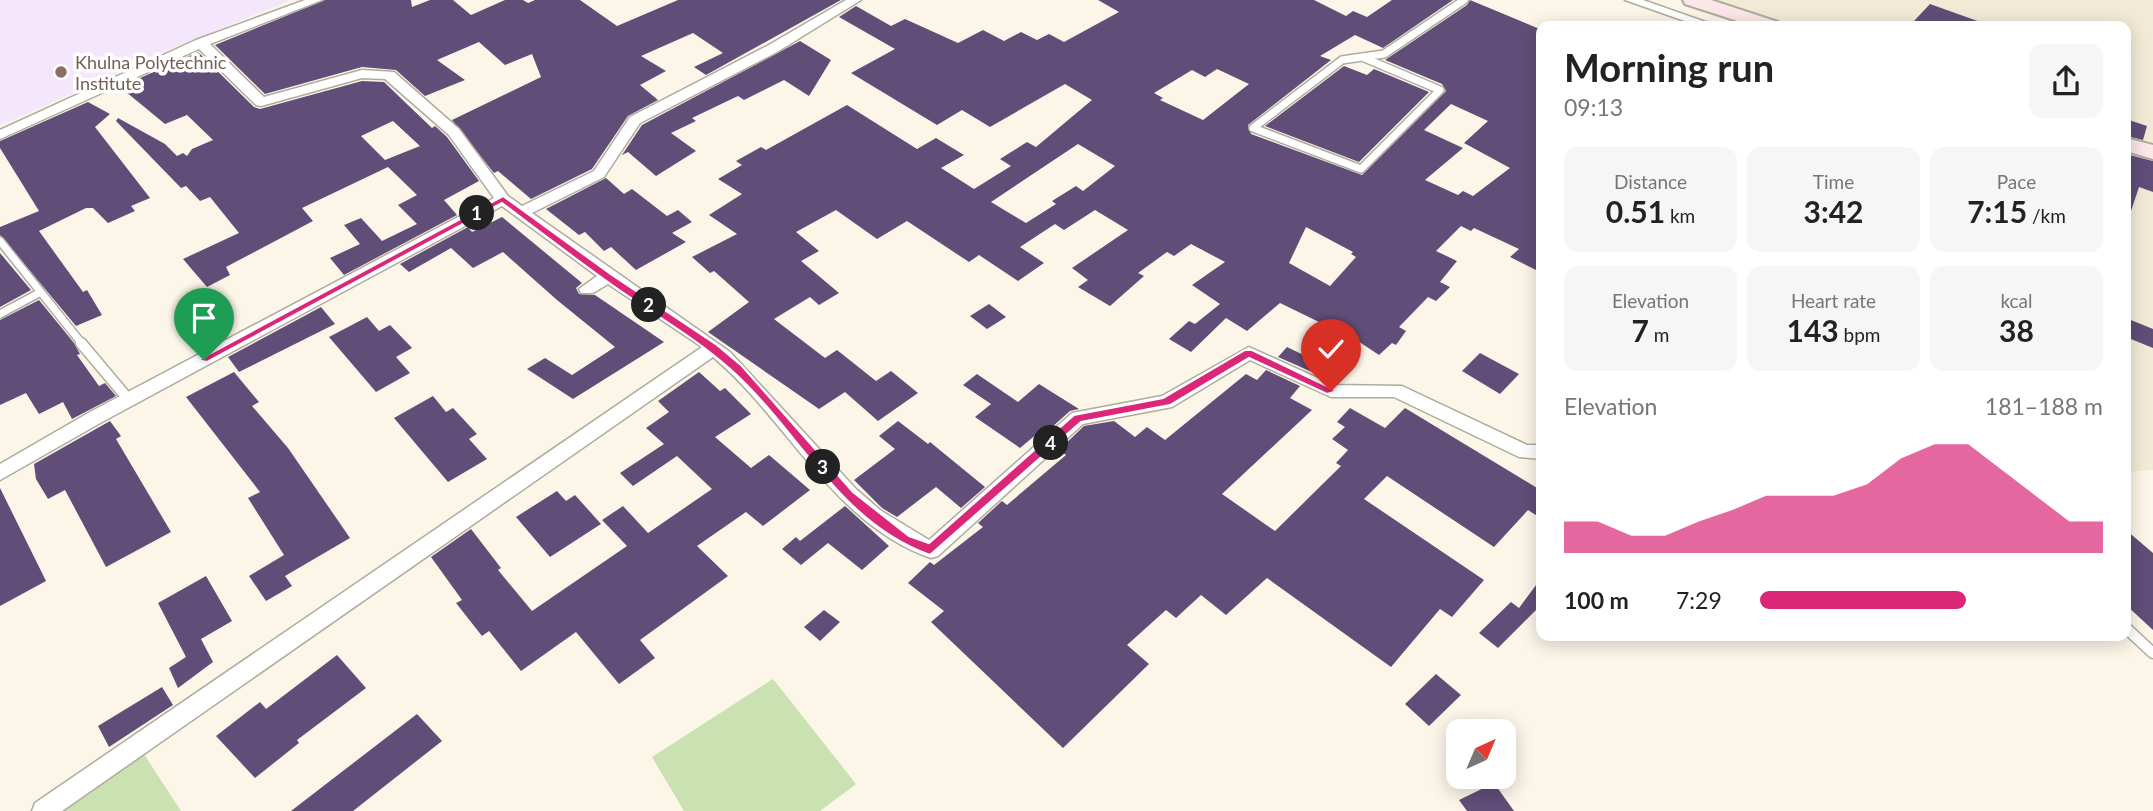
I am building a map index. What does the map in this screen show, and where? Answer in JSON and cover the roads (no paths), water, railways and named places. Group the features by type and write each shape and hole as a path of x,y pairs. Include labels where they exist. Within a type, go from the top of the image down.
{"street":[{"path":"0,135 201,43 316,0"},
{"path":"519,213 599,174 635,120 772,49 855,0"},
{"path":"1631,0 1696,21"},
{"path":"1692,0 1756,21"},
{"path":"201,43 261,102 362,74 388,75 454,132 503,199 608,277 713,348 738,369 848,496 905,539 930,550 1078,418 1166,402 1249,353 1331,391 1396,391 1525,452 1536,452"},
{"path":"2131,145 2153,152"},
{"path":"0,473 129,400 503,199"},
{"path":"587,289 608,277"},
{"path":"43,811 713,348"}],"lane":[{"path":"1361,57 1440,90 1362,169 1253,128 1342,60 1361,57 1384,54 1464,0"},
{"path":"0,241 39,293 129,400"},
{"path":"0,314 39,293"},
{"path":"2131,633 2153,653"}],"place":[{"name":"Khulna Polytechnic Institute","path":"61,72"}]}
